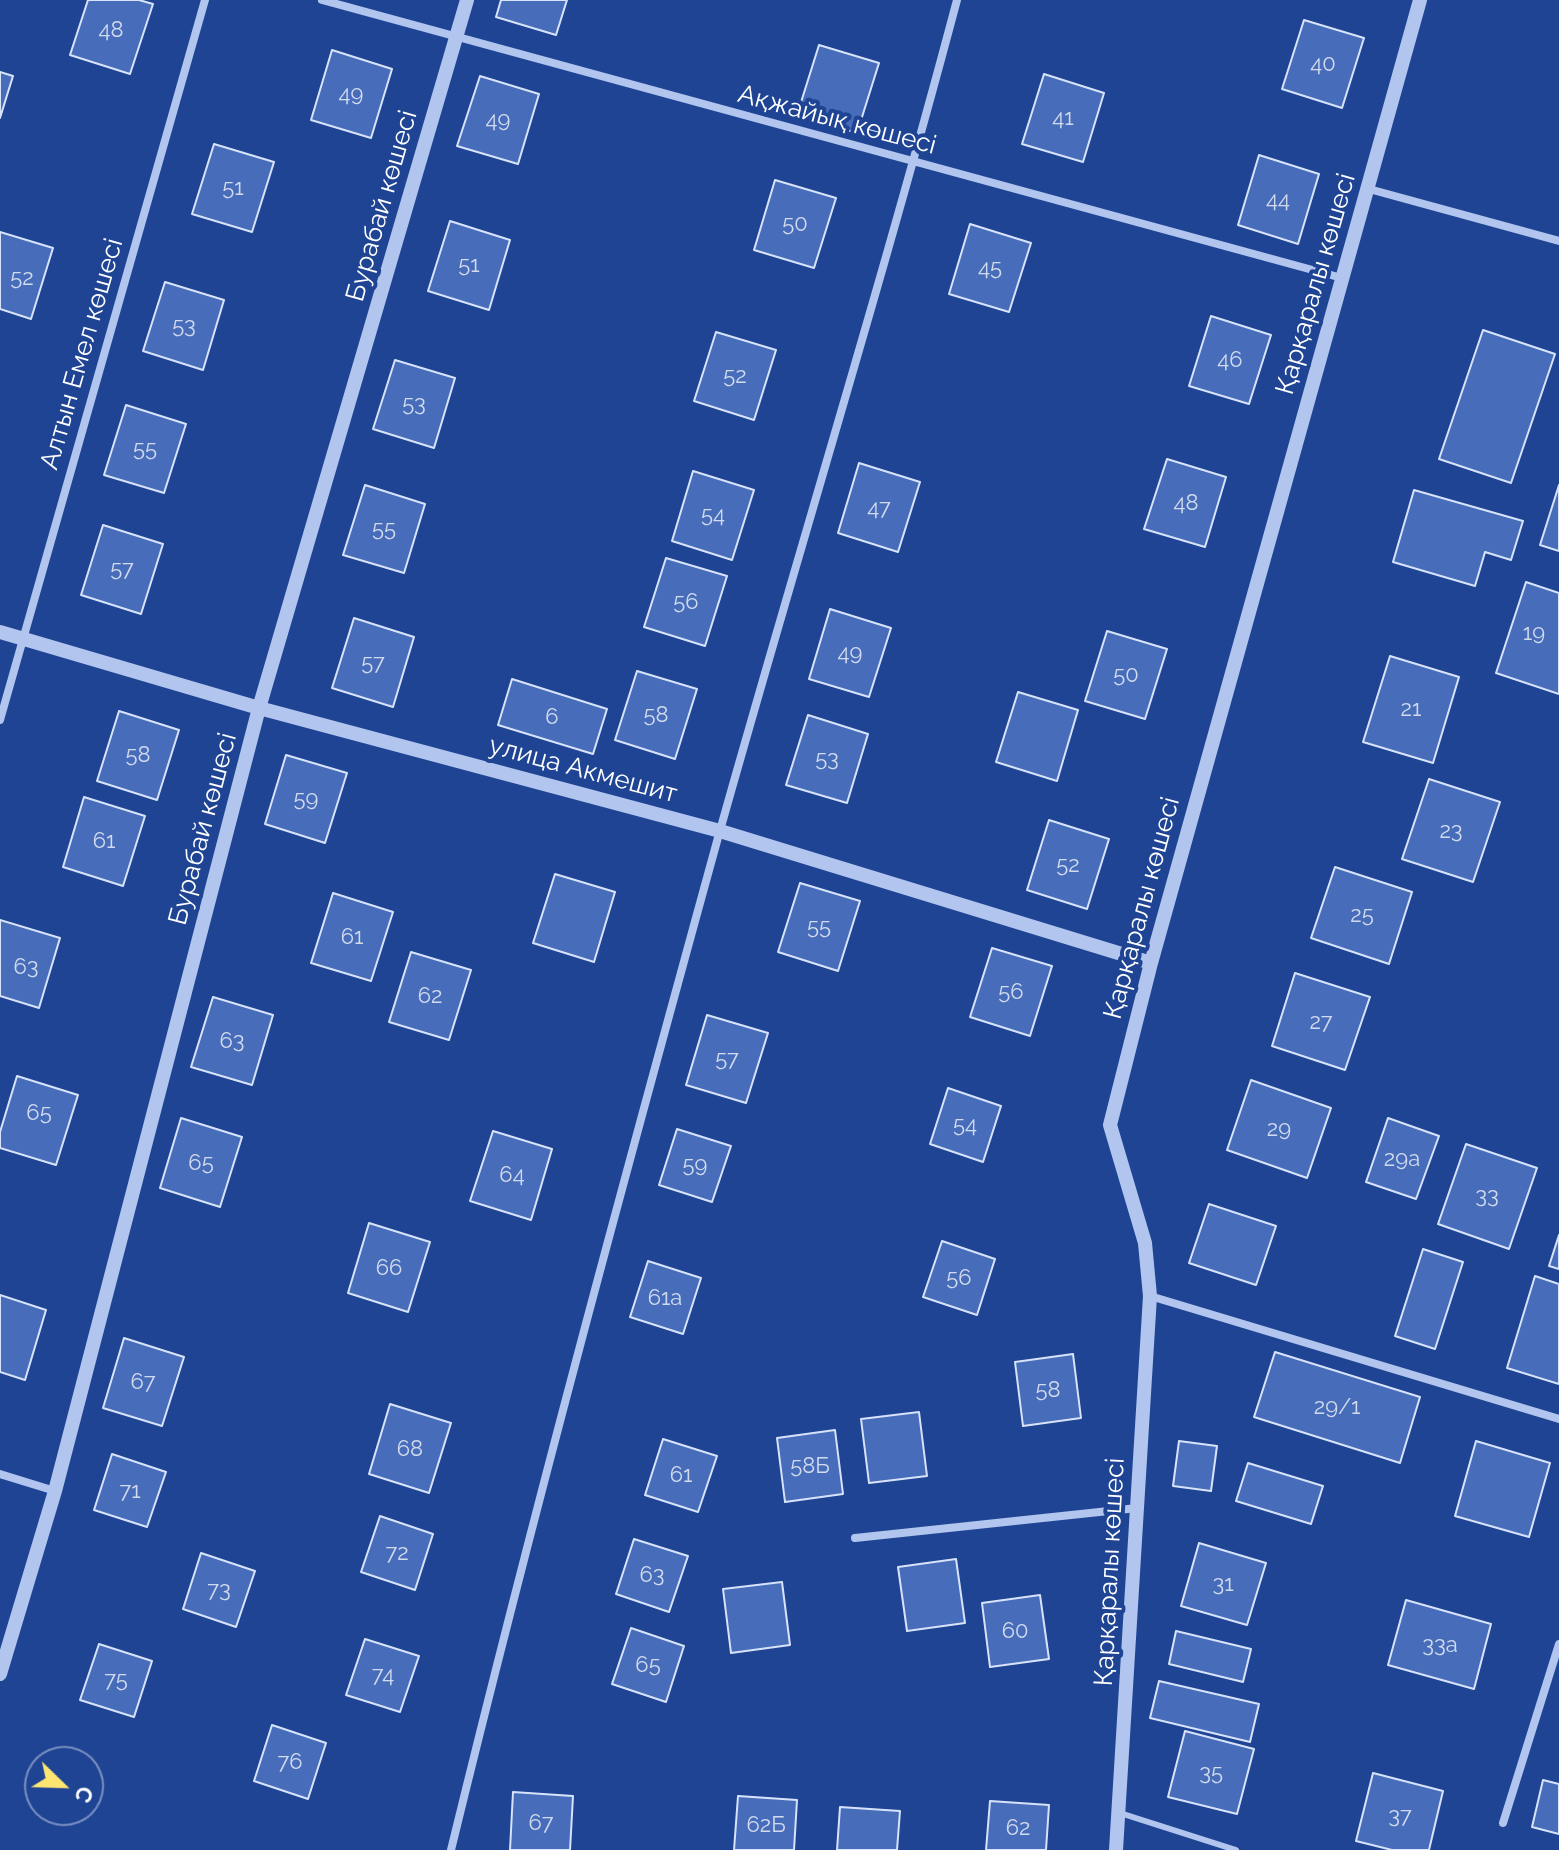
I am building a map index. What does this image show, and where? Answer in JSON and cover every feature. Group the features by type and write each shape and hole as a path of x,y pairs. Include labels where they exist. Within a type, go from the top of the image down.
{"street":[{"name":"Алтын Емел көшесі","path":"0,720 205,0"},
{"name":"Ақжайық көшесі","path":"322,0 1342,278"},
{"name":"Бурабай көшесі","path":"0,1674 55,1491 259,708 467,0"},
{"path":"451,1850 515,1589 720,831 914,162 957,0"},
{"name":"Қарқаралы көшесі","path":"1116,1850 1150,1296 1145,1243 1110,1125 1151,963 1420,0"},
{"path":"1369,189 1559,241"},
{"name":"улица Акмешит","path":"0,632 259,708 720,831 1151,963"},
{"path":"1150,1296 1559,1419"},
{"path":"0,1474 55,1491"},
{"path":"855,1538 1138,1508"},
{"path":"1503,1823 1559,1644"}],"lane":[{"path":"1120,1813 1236,1850"}],"building":[{"path":"88,0 139,0 153,4 130,74 70,55"},
{"path":"501,0 567,0 556,35 496,17"},
{"path":"1304,20 1364,38 1342,108 1282,89"},
{"path":"819,45 879,63 857,133 797,115"},
{"path":"332,50 392,69 371,138 311,120"},
{"path":"0,72 13,76 0,118"},
{"path":"1044,74 1104,93 1083,162 1022,144"},
{"path":"480,76 539,94 518,164 457,146"},
{"path":"214,144 274,162 252,232 192,214"},
{"path":"1259,155 1319,174 1298,244 1238,225"},
{"path":"775,180 836,198 814,268 754,250"},
{"path":"450,221 510,240 489,310 428,291"},
{"path":"970,224 1031,243 1009,312 949,294"},
{"path":"0,232 53,248 31,319 0,309"},
{"path":"165,282 224,300 203,370 143,351"},
{"path":"1211,316 1271,335 1249,404 1189,386"},
{"path":"1483,330 1555,354 1511,483 1439,459"},
{"path":"716,332 776,350 754,420 694,401"},
{"path":"395,360 455,378 434,448 373,429"},
{"path":"126,405 186,424 164,493 104,475"},
{"path":"1167,459 1226,477 1205,547 1144,529"},
{"path":"859,463 920,482 898,552 838,533"},
{"path":"693,471 754,490 732,560 672,541"},
{"path":"365,485 425,504 404,573 343,555"},
{"path":"1559,485 1559,551 1540,545"},
{"path":"1414,490 1523,521 1511,560 1485,552 1475,586 1393,562"},
{"path":"103,525 163,544 141,614 81,595"},
{"path":"666,558 727,576 705,646 644,627"},
{"path":"1526,582 1559,593 1559,694 1496,673"},
{"path":"830,609 891,628 869,697 809,679"},
{"path":"354,618 414,637 393,707 332,688"},
{"path":"1107,631 1167,649 1145,719 1085,701"},
{"path":"1390,656 1459,677 1433,763 1363,742"},
{"path":"637,671 697,689 675,759 615,740"},
{"path":"512,679 607,709 593,754 498,725"},
{"path":"1018,692 1078,710 1057,781 996,762"},
{"path":"119,711 179,730 157,800 97,781"},
{"path":"808,715 868,734 847,803 786,785"},
{"path":"286,755 347,773 325,843 265,824"},
{"path":"1429,779 1500,802 1473,882 1402,859"},
{"path":"84,797 145,816 123,886 63,867"},
{"path":"1049,820 1109,839 1087,909 1027,890"},
{"path":"1335,867 1412,892 1389,964 1311,938"},
{"path":"555,874 615,892 594,962 533,943"},
{"path":"800,883 860,901 838,971 778,952"},
{"path":"333,893 393,912 371,981 311,963"},
{"path":"0,920 60,938 39,1008 0,996"},
{"path":"992,948 1052,966 1030,1036 970,1017"},
{"path":"411,952 471,970 449,1040 389,1022"},
{"path":"1295,973 1370,997 1345,1070 1272,1046"},
{"path":"213,997 273,1015 252,1085 191,1067"},
{"path":"707,1015 768,1033 746,1103 686,1085"},
{"path":"17,1076 78,1095 56,1165 0,1148 0,1132"},
{"path":"1251,1080 1331,1108 1307,1178 1227,1150"},
{"path":"948,1088 1001,1106 983,1162 930,1144"},
{"path":"181,1118 242,1137 220,1207 160,1188"},
{"path":"1388,1118 1439,1136 1416,1199 1366,1182"},
{"path":"677,1129 731,1146 712,1202 659,1185"},
{"path":"493,1131 552,1149 531,1220 470,1201"},
{"path":"1466,1144 1537,1168 1509,1249 1438,1224"},
{"path":"1209,1204 1276,1226 1256,1285 1189,1263"},
{"path":"369,1223 430,1242 408,1312 348,1293"},
{"path":"1559,1235 1559,1269 1549,1266"},
{"path":"942,1241 995,1259 977,1315 923,1297"},
{"path":"1423,1249 1463,1262 1435,1349 1395,1336"},
{"path":"648,1261 701,1278 683,1334 630,1317"},
{"path":"1535,1276 1559,1284 1559,1384 1507,1368"},
{"path":"0,1295 46,1310 25,1380 0,1372"},
{"path":"124,1338 184,1357 162,1426 103,1408"},
{"path":"1275,1352 1420,1397 1400,1463 1254,1417"},
{"path":"1073,1354 1081,1418 1023,1426 1015,1362"},
{"path":"390,1404 451,1423 429,1493 369,1474"},
{"path":"919,1412 927,1476 869,1483 861,1419"},
{"path":"835,1430 843,1494 785,1502 777,1438"},
{"path":"663,1439 717,1456 698,1512 645,1495"},
{"path":"1179,1441 1217,1446 1211,1491 1173,1486"},
{"path":"1476,1441 1550,1463 1529,1537 1455,1516"},
{"path":"112,1454 166,1472 147,1527 94,1510"},
{"path":"1248,1463 1323,1486 1311,1524 1236,1501"},
{"path":"380,1516 433,1534 415,1590 361,1572"},
{"path":"634,1539 688,1556 669,1612 616,1594"},
{"path":"1199,1543 1266,1563 1247,1625 1181,1606"},
{"path":"201,1553 255,1571 236,1627 183,1609"},
{"path":"956,1559 965,1623 907,1631 898,1567"},
{"path":"782,1582 790,1645 731,1653 723,1589"},
{"path":"1040,1595 1049,1659 990,1667 982,1603"},
{"path":"1406,1600 1491,1624 1474,1689 1388,1665"},
{"path":"631,1628 684,1646 666,1702 612,1684"},
{"path":"1176,1631 1251,1649 1243,1682 1169,1664"},
{"path":"365,1639 419,1656 400,1712 346,1695"},
{"path":"99,1644 152,1661 134,1717 80,1700"},
{"path":"1159,1681 1259,1704 1250,1742 1150,1718"},
{"path":"272,1725 326,1743 308,1799 254,1781"},
{"path":"1185,1731 1254,1749 1237,1814 1168,1797"},
{"path":"1373,1773 1443,1791 1429,1850 1392,1850 1356,1841"},
{"path":"1543,1780 1559,1784 1559,1834 1532,1827"},
{"path":"513,1792 573,1796 570,1850 510,1850"},
{"path":"738,1796 797,1800 794,1850 734,1850"},
{"path":"990,1801 1049,1805 1046,1850 986,1850"},
{"path":"840,1807 900,1811 897,1850 837,1850"}]}
